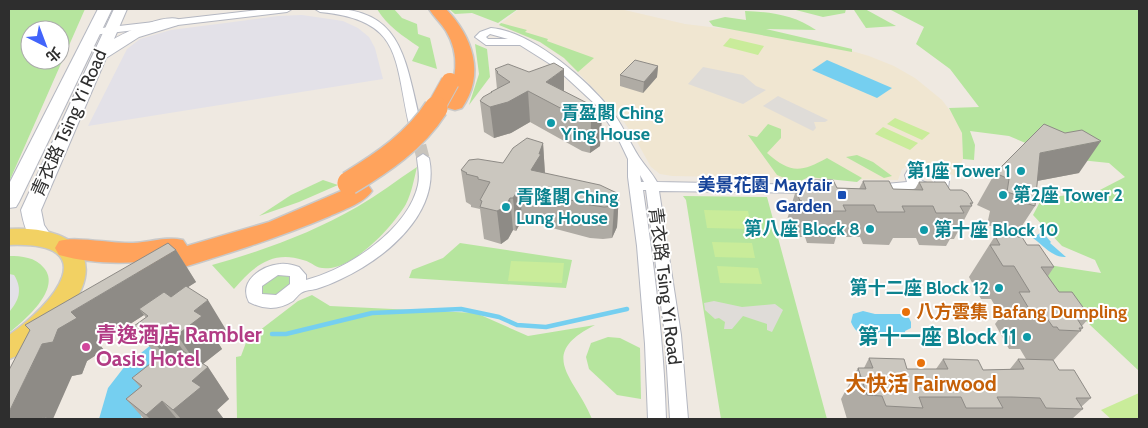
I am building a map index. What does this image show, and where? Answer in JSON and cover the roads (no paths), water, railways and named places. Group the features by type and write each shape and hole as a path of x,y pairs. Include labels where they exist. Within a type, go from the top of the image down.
{"highway":[{"path":"127,277 167,262 214,250 278,228 334,204 415,135 432,116 450,82 452,61 448,45 440,30 423,9"},
{"path":"68,248 94,253 126,254 170,248 266,220 384,175 424,144 442,124 455,104 462,88 466,72 464,52 455,32 437,9"},
{"path":"49,317 92,295"}],"main road":[{"name":"青衣路 Tsing Yi Road","path":"42,237 34,227 31,210 97,57 105,9"},
{"name":"青衣路 Tsing Yi Road","path":"9,202 102,31 121,9"},
{"path":"121,9 132,18 173,22"},
{"path":"97,57 123,38 173,22"},
{"path":"9,237 42,237 55,241 68,248 75,261 74,278 66,296 49,317 14,348"}],"street":[{"path":"102,31 287,9"},
{"path":"320,9 354,14 372,21 385,30 395,45 415,124"},
{"name":"青衣路 Tsing Yi Road","path":"523,42 556,63 593,96 621,132 634,159 644,186 673,335 679,419"},
{"path":"297,288 310,286 351,267 394,236 409,220 419,203 425,179 423,158"},
{"path":"863,189 904,188 916,183"},
{"path":"644,186 824,189"},
{"name":"青衣路 Tsing Yi Road","path":"644,186 657,419"}],"water":[{"path":"827,60 892,88 877,98 812,70"},
{"path":"1040,233 1044,234 1050,243 1066,257 1053,254 1033,238"},
{"path":"863,311 875,314 900,314 909,318 911,328 905,331 906,337 902,339 891,333 879,337 868,337 858,332 851,322 853,314"},
{"path":"157,340 169,345 153,359 137,402 142,419 99,419 108,388 125,366"}],"waterway":[{"path":"272,334 286,334 372,313 461,309 499,317 517,325 546,327 627,309"}],"tunnel":[{"path":"415,127 423,158"}],"place":[{"name":"青盈閣 Ching Ying House","path":"551,123"},
{"name":"第1座 Tower 1","path":"1021,171"},
{"name":"美景花園 Mayfair Garden","path":"842,195"},
{"name":"第2座 Tower 2","path":"1003,195"},
{"name":"青隆閣 Ching Lung House","path":"506,207"},
{"name":"第八座 Block 8","path":"870,229"},
{"name":"第十座 Block 10","path":"924,230"},
{"name":"第十二座 Block 12","path":"999,288"},
{"name":"八方雲集 Bafang Dumpling","path":"906,312"},
{"name":"第十一座 Block 11","path":"1027,337"},
{"name":"青逸酒店 Rambler Oasis Hotel","path":"86,347"},
{"name":"大快活 Fairwood","path":"921,363"}]}
